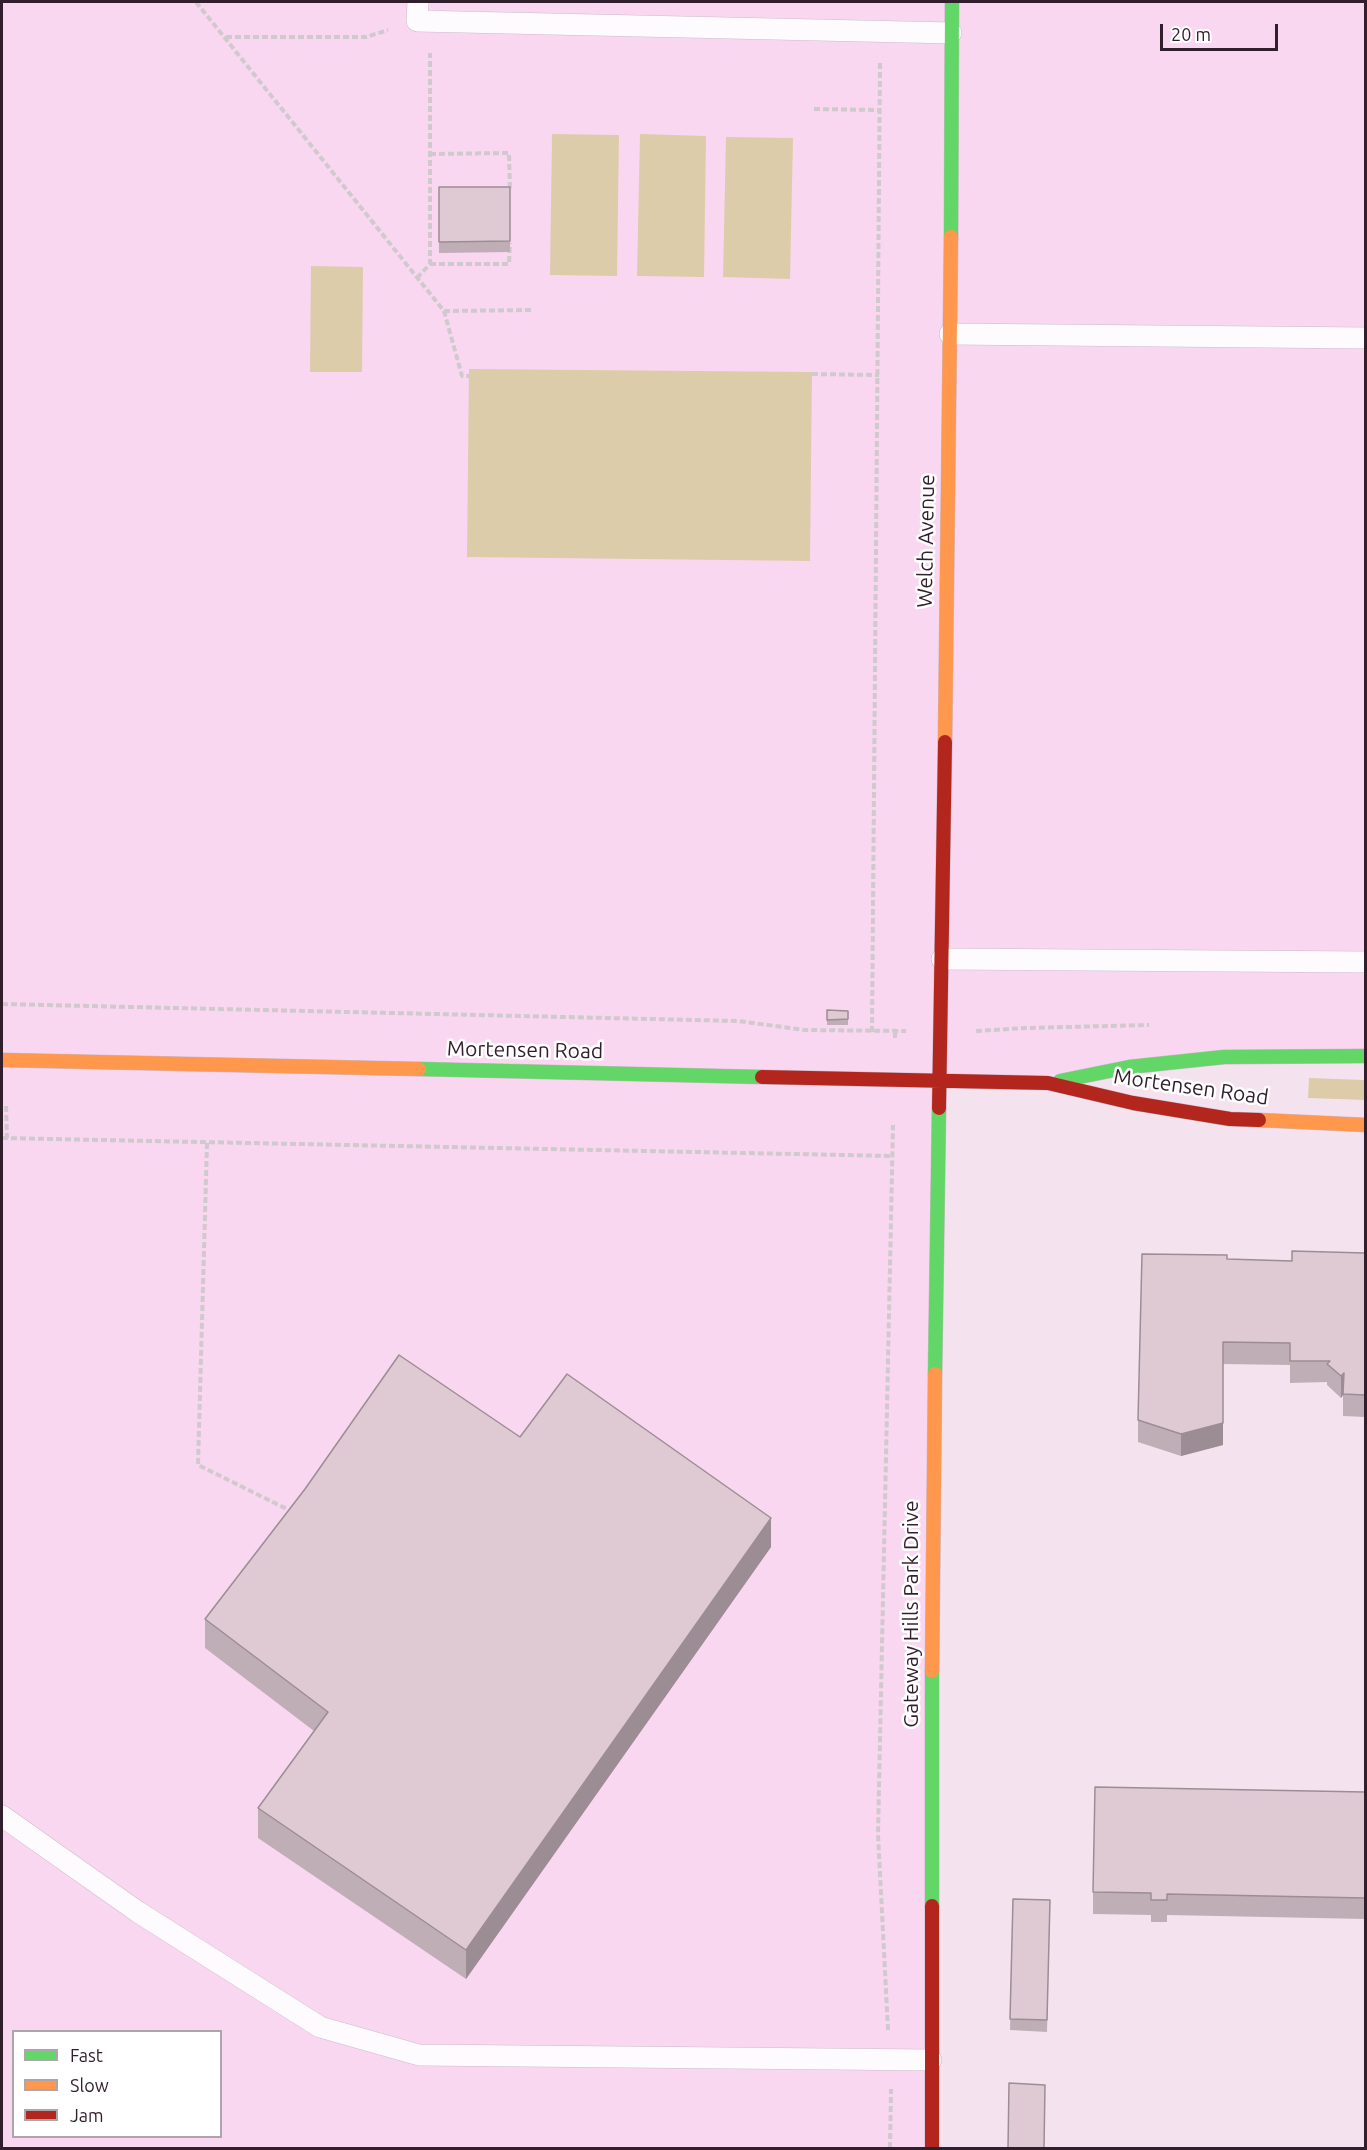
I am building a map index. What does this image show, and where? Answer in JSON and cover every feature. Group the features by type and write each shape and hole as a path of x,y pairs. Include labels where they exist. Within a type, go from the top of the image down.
{"street":[{"name":"Welch Avenue","path":"940,1080 952,2"},
{"name":"Mortensen Road","path":"1048,1083 1130,1067 1224,1057 1365,1056"},
{"name":"Mortensen Road","path":"2,1059 1048,1083 1133,1103 1230,1119 1365,1125"},
{"name":"Gateway Hills Park Drive","path":"932,2148 932,1527 940,1080"}],"lane":[{"path":"418,11 951,33"},
{"path":"950,334 1365,338"},
{"path":"942,959 1365,962"},
{"path":"2,1816 138,1912 320,2027 419,2055 931,2060"}],"path":[{"path":"196,2 444,311 462,376 469,376"},
{"path":"225,37 366,37 418,11 430,55 430,264 417,278"},
{"path":"872,1032 880,56"},
{"path":"814,109 880,110"},
{"path":"430,154 509,153 510,199"},
{"path":"430,264 509,264 510,242"},
{"path":"444,311 533,310"},
{"path":"812,374 879,375"},
{"path":"2,1004 738,1021 805,1030 910,1031"},
{"path":"895,1032 895,1038"},
{"path":"6,1106 4,1138 893,1156"},
{"path":"887,2008 879,1823 893,1125"},
{"path":"207,1143 198,1465 295,1513"},
{"path":"890,2148 892,2090"}],"shaded area":[{"path":"2,2 1365,2 1365,1056 940,1081 932,2148 2,2148"},
{"path":"552,134 619,135 617,276 550,275"},
{"path":"640,134 706,136 704,277 637,276"},
{"path":"726,137 793,138 790,279 723,277"},
{"path":"311,266 363,267 362,372 310,372"},
{"path":"469,369 812,372 810,561 467,557"},
{"path":"1309,1078 1365,1080 1365,1100 1308,1098"}],"building":[{"path":"439,187 510,187 510,241 439,242"},
{"path":"827,1010 848,1011 848,1019 827,1020"},
{"path":"1292,1251 1365,1253 1365,1395 1343,1394 1344,1373 1341,1376 1327,1364 1330,1361 1290,1361 1290,1343 1223,1342 1223,1423 1181,1434 1138,1420 1142,1254 1227,1255 1227,1259 1292,1261"},
{"path":"399,1355 520,1437 567,1374 771,1518 466,1950 258,1808 328,1712 205,1619 305,1489"},
{"path":"1095,1787 1365,1792 1365,1898 1167,1894 1167,1900 1151,1900 1151,1893 1093,1892"},
{"path":"1013,1899 1050,1900 1047,2020 1010,2019"},
{"path":"1009,2083 1045,2085 1044,2148 1008,2148"}],"traffic: fast":[{"path":"951,237 952,2"},
{"path":"1060,1081 1129,1067 1224,1057 1366,1056"},
{"path":"419,1069 762,1077"},
{"path":"935,1374 939,1108"},
{"path":"932,1671 932,1906"}],"traffic: slow":[{"path":"945,742 951,237"},
{"path":"2,1060 419,1069"},
{"path":"1259,1120 1366,1125"},
{"path":"932,1671 935,1374"}],"traffic: jam":[{"path":"939,1108 945,742"},
{"path":"762,1077 1048,1083 1133,1103 1230,1119 1259,1120"},
{"path":"932,1906 932,2148"}]}
